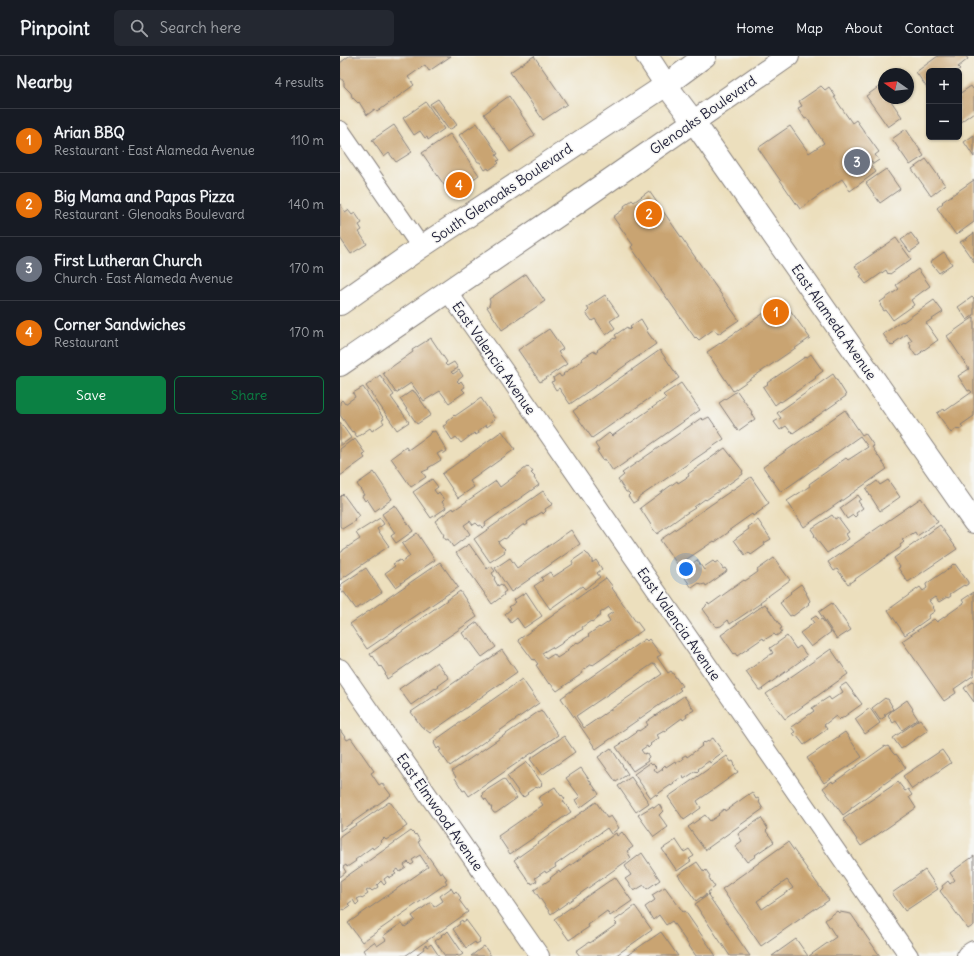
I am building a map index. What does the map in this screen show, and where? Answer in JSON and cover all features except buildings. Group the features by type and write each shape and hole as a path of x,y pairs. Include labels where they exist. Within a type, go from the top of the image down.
{"main road":[{"name":"East Alameda Avenue","path":"648,56 666,85 694,122 974,522"},
{"path":"666,85 705,56"},
{"name":"Glenoaks Boulevard","path":"448,292 788,56"},
{"name":"South Glenoaks Boulevard","path":"340,304 421,247 666,85"},
{"path":"340,365 448,292"},
{"path":"968,956 974,952"}],"street":[{"path":"340,130 421,247"},
{"name":"East Valencia Avenue","path":"448,292 503,369 909,956"},
{"name":"East Elmwood Avenue","path":"340,668 540,956"}],"place":[{"name":"First Lutheran Church","path":"857,162"},
{"name":"Corner Sandwiches","path":"459,185"},
{"name":"Big Mama and Papas Pizza","path":"649,214"},
{"name":"Arian BBQ","path":"776,312"}]}
